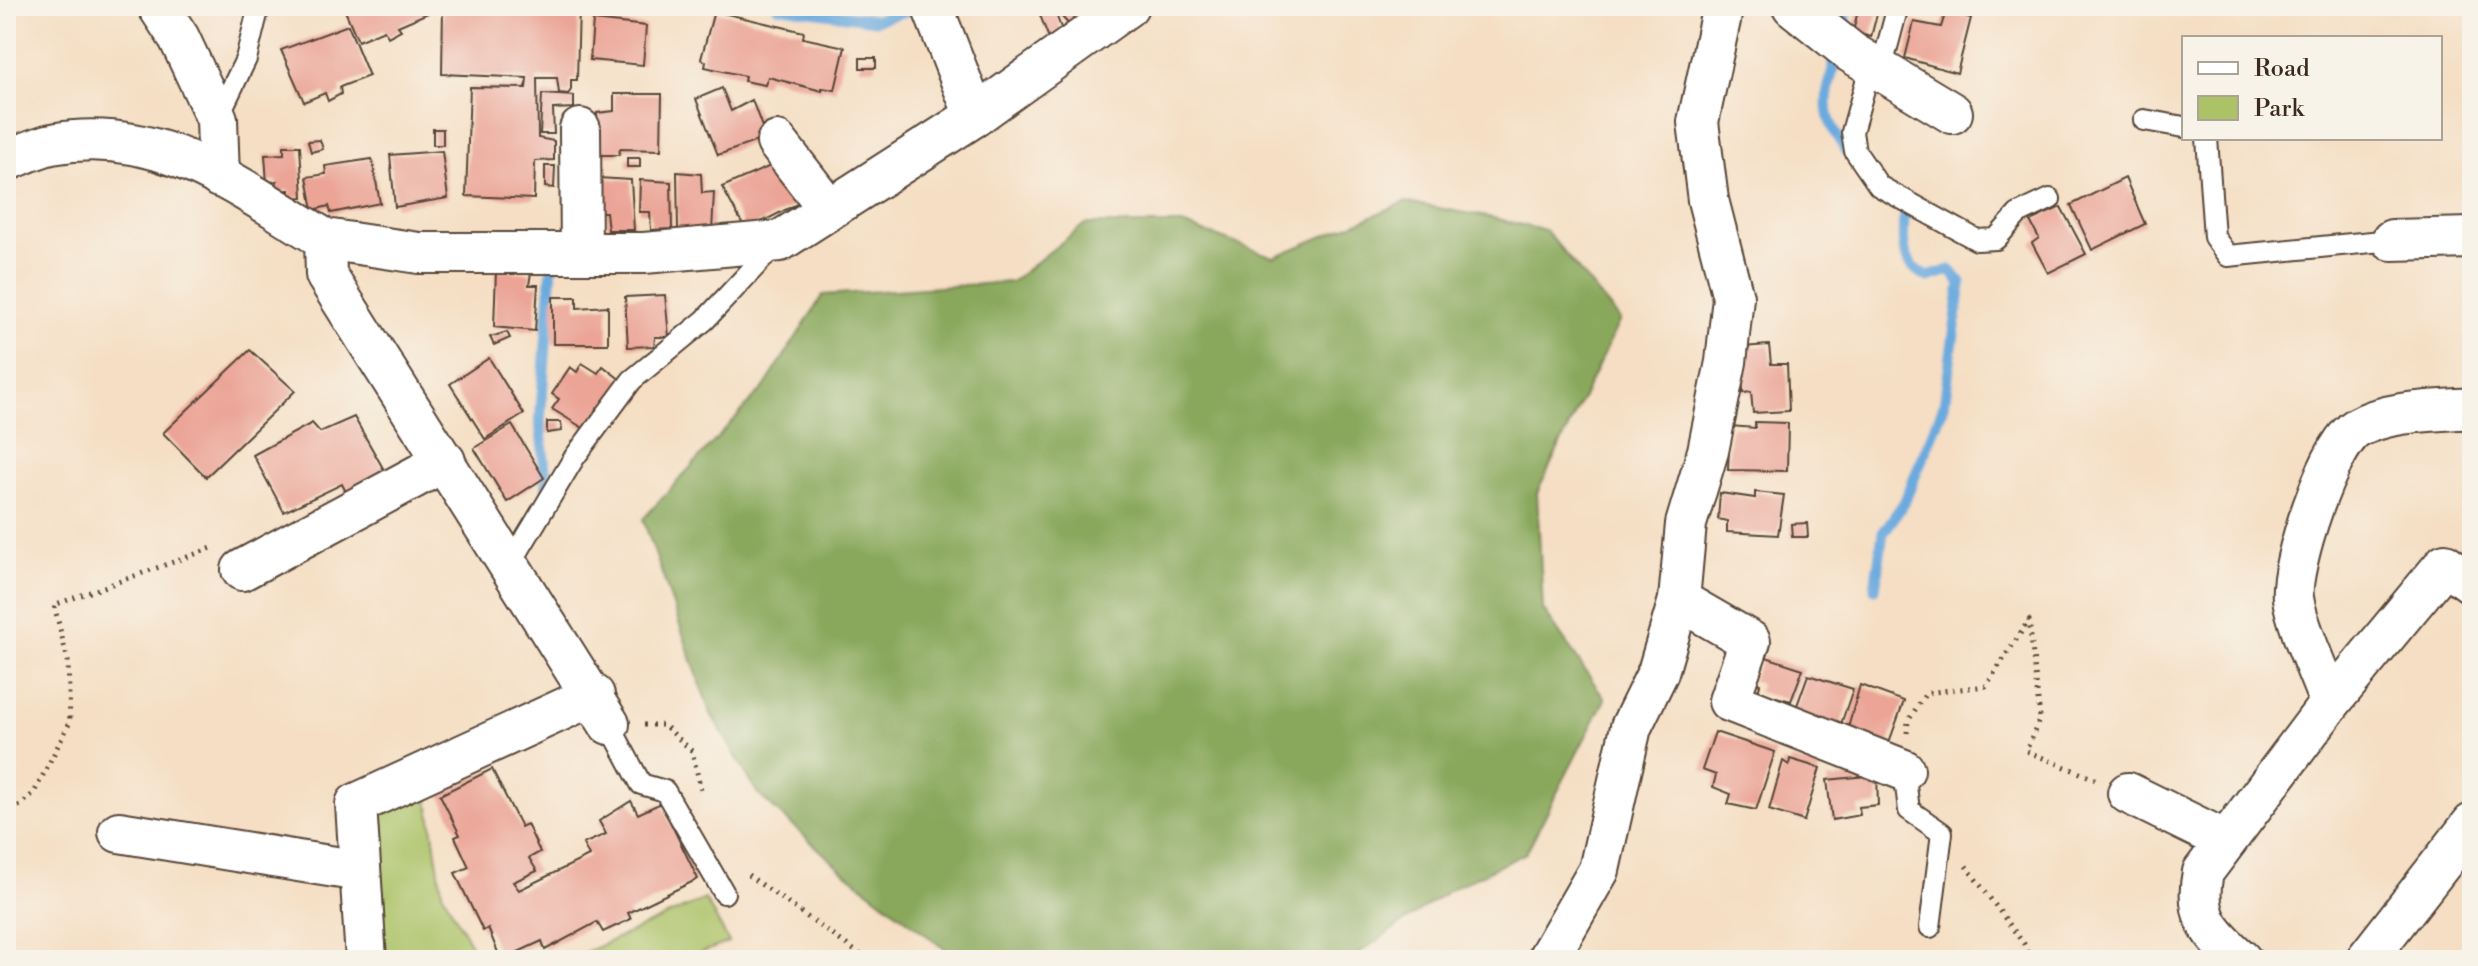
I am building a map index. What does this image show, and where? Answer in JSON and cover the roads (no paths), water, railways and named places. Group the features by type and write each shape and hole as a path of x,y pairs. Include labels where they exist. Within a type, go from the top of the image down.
{"street":[{"path":"158,6 179,38 217,119 219,177"},
{"path":"6,161 51,144 117,139 165,149 325,239 419,253 644,253 780,241 975,116 1128,6"},
{"path":"1547,960 1599,870 1631,727 1658,672 1679,600 1686,524 1708,451 1726,362 1733,297 1708,200 1698,122 1723,6"},
{"path":"1793,6 1858,56 1952,113"},
{"path":"936,14 975,116"},
{"path":"580,129 581,253"},
{"path":"777,142 829,209"},
{"path":"2392,240 2472,238"},
{"path":"325,239 326,275 602,709 356,804 366,960"},
{"path":"2330,703 2293,597 2298,563 2314,507 2335,455 2355,428 2386,419 2472,408"},
{"path":"242,570 445,461"},
{"path":"2241,960 2211,934 2198,897 2203,872 2330,703 2445,564 2472,583"},
{"path":"1679,600 1750,641 1729,701 1904,770"},
{"path":"2128,793 2226,841"},
{"path":"2366,960 2472,824"},
{"path":"119,832 360,871"}],"lane":[{"path":"217,119 246,59 259,6"},
{"path":"1898,6 1858,56 1852,132 1855,151 1879,186 1977,240 1996,239 2018,214 2050,199"},
{"path":"2144,120 2182,127"},
{"path":"2207,140 2214,237 2228,256 2392,240"},
{"path":"511,563 574,458 632,380 705,320 780,241"},
{"path":"602,709 641,784 665,791 724,893"},
{"path":"1904,770 1909,810 1942,833 1930,927"}],"waterway":[{"path":"777,6 875,20 924,6"},
{"path":"1841,36 1849,6"},
{"path":"1837,53 1827,108 1834,130 1852,158"},
{"path":"1875,588 1883,533 1904,503 1944,405 1961,283 1950,270 1928,277 1911,264 1904,247 1905,207 1898,203"},
{"path":"547,489 540,422 552,267"}]}
